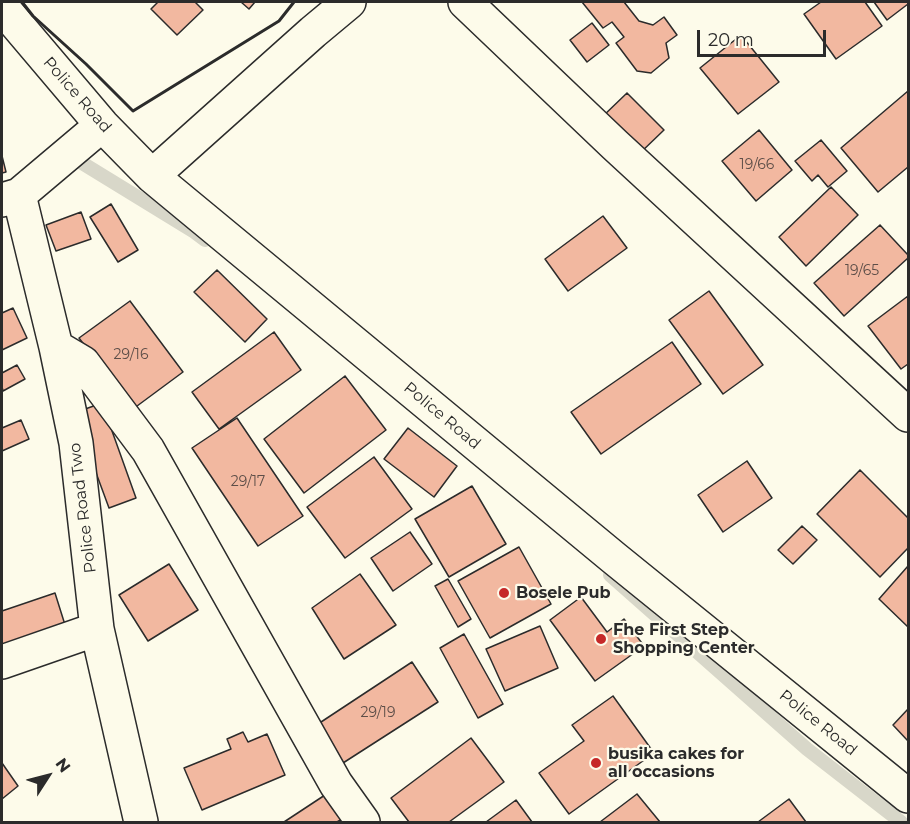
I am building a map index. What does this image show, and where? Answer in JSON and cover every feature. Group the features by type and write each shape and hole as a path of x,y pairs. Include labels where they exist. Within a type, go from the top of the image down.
{"street":[{"path":"152,176 349,2"},
{"path":"465,2 615,145 909,415"},
{"name":"Police Road","path":"2,8 102,125 152,176 614,558 909,796"},
{"path":"10,198 102,125"},
{"name":"Police Road Two","path":"10,198 56,346 76,443 96,629 141,822"},
{"path":"56,346 84,363 148,450 336,784 363,822"},
{"path":"2,662 96,629"}],"building":[{"path":"158,2 195,2 203,10 177,35 151,9"},
{"path":"241,2 255,2 249,9"},
{"path":"582,2 624,2 639,21 653,25 664,17 677,35 666,43 669,58 651,73 637,71 616,43 624,37 612,22 603,28"},
{"path":"821,2 865,2 882,26 836,59 804,14"},
{"path":"874,2 908,2 908,4 887,20"},
{"path":"592,23 609,45 587,62 570,40"},
{"path":"741,35 779,82 738,114 700,68"},
{"path":"908,91 908,167 878,192 841,148"},
{"path":"627,93 664,130 638,155 601,118"},
{"path":"759,130 792,170 756,201 722,161"},
{"path":"821,140 847,171 828,187 818,175 812,181 795,161"},
{"path":"2,156 6,172 2,173"},
{"path":"831,187 858,215 806,266 779,237"},
{"path":"111,204 138,250 118,262 90,217"},
{"path":"81,212 91,239 56,251 46,225"},
{"path":"603,216 627,248 568,291 545,259"},
{"path":"880,225 908,255 908,258 844,316 814,283"},
{"path":"217,270 267,319 245,342 194,292"},
{"path":"709,291 763,365 723,394 669,320"},
{"path":"908,296 908,364 901,369 868,326"},
{"path":"130,301 183,372 133,409 79,338"},
{"path":"13,308 27,338 2,350 2,313"},
{"path":"274,332 301,370 219,429 192,392"},
{"path":"672,342 701,384 601,454 571,412"},
{"path":"17,365 25,379 3,391 2,373"},
{"path":"345,376 386,430 304,493 264,439"},
{"path":"102,403 136,498 109,508 74,413"},
{"path":"237,418 303,516 258,546 192,448"},
{"path":"21,420 29,439 2,451 2,428"},
{"path":"408,428 457,466 434,497 384,459"},
{"path":"374,457 412,509 345,558 307,507"},
{"path":"747,461 772,498 723,532 698,495"},
{"path":"860,470 908,518 908,548 880,577 817,514"},
{"path":"472,486 506,544 449,577 415,519"},
{"path":"802,526 817,540 793,564 778,550"},
{"path":"410,532 432,564 393,591 371,558"},
{"name":"Bosele Pub","path":"519,547 551,604 490,638 458,581"},
{"path":"169,564 198,610 148,641 119,595"},
{"path":"908,566 908,627 879,599"},
{"path":"360,574 396,625 344,659 312,608"},
{"path":"448,579 471,619 458,627 435,586"},
{"path":"55,593 66,628 2,649 2,611"},
{"name":"Fhe First Step Shopping Center","path":"581,597 607,632 624,619 644,646 595,681 550,620"},
{"path":"540,626 558,668 505,691 486,649"},
{"path":"464,634 503,704 478,718 440,648"},
{"path":"412,662 438,702 343,763 318,724"},
{"name":"busika cakes for all occasions","path":"613,696 654,753 569,814 539,773 584,741 572,725"},
{"path":"908,709 908,741 893,725"},
{"path":"243,732 248,742 267,734 285,775 202,810 184,768 231,749 227,739"},
{"path":"471,738 504,782 449,822 409,822 391,798"},
{"path":"2,763 18,786 2,799"},
{"path":"637,794 660,822 600,822"},
{"path":"325,795 342,819 337,822 284,822"},
{"path":"789,799 806,822 758,822"},
{"path":"516,800 532,822 486,822"}],"waterway":[{"path":"69,155 205,240"},
{"path":"610,575 807,749 901,822"}],"wall":[{"path":"22,2 33,16 133,111 279,21 294,2"}],"place":[{"name":"Bosele Pub","path":"504,593"},
{"name":"Fhe First Step Shopping Center","path":"601,639"},
{"name":"busika cakes for all occasions","path":"596,763"}]}
